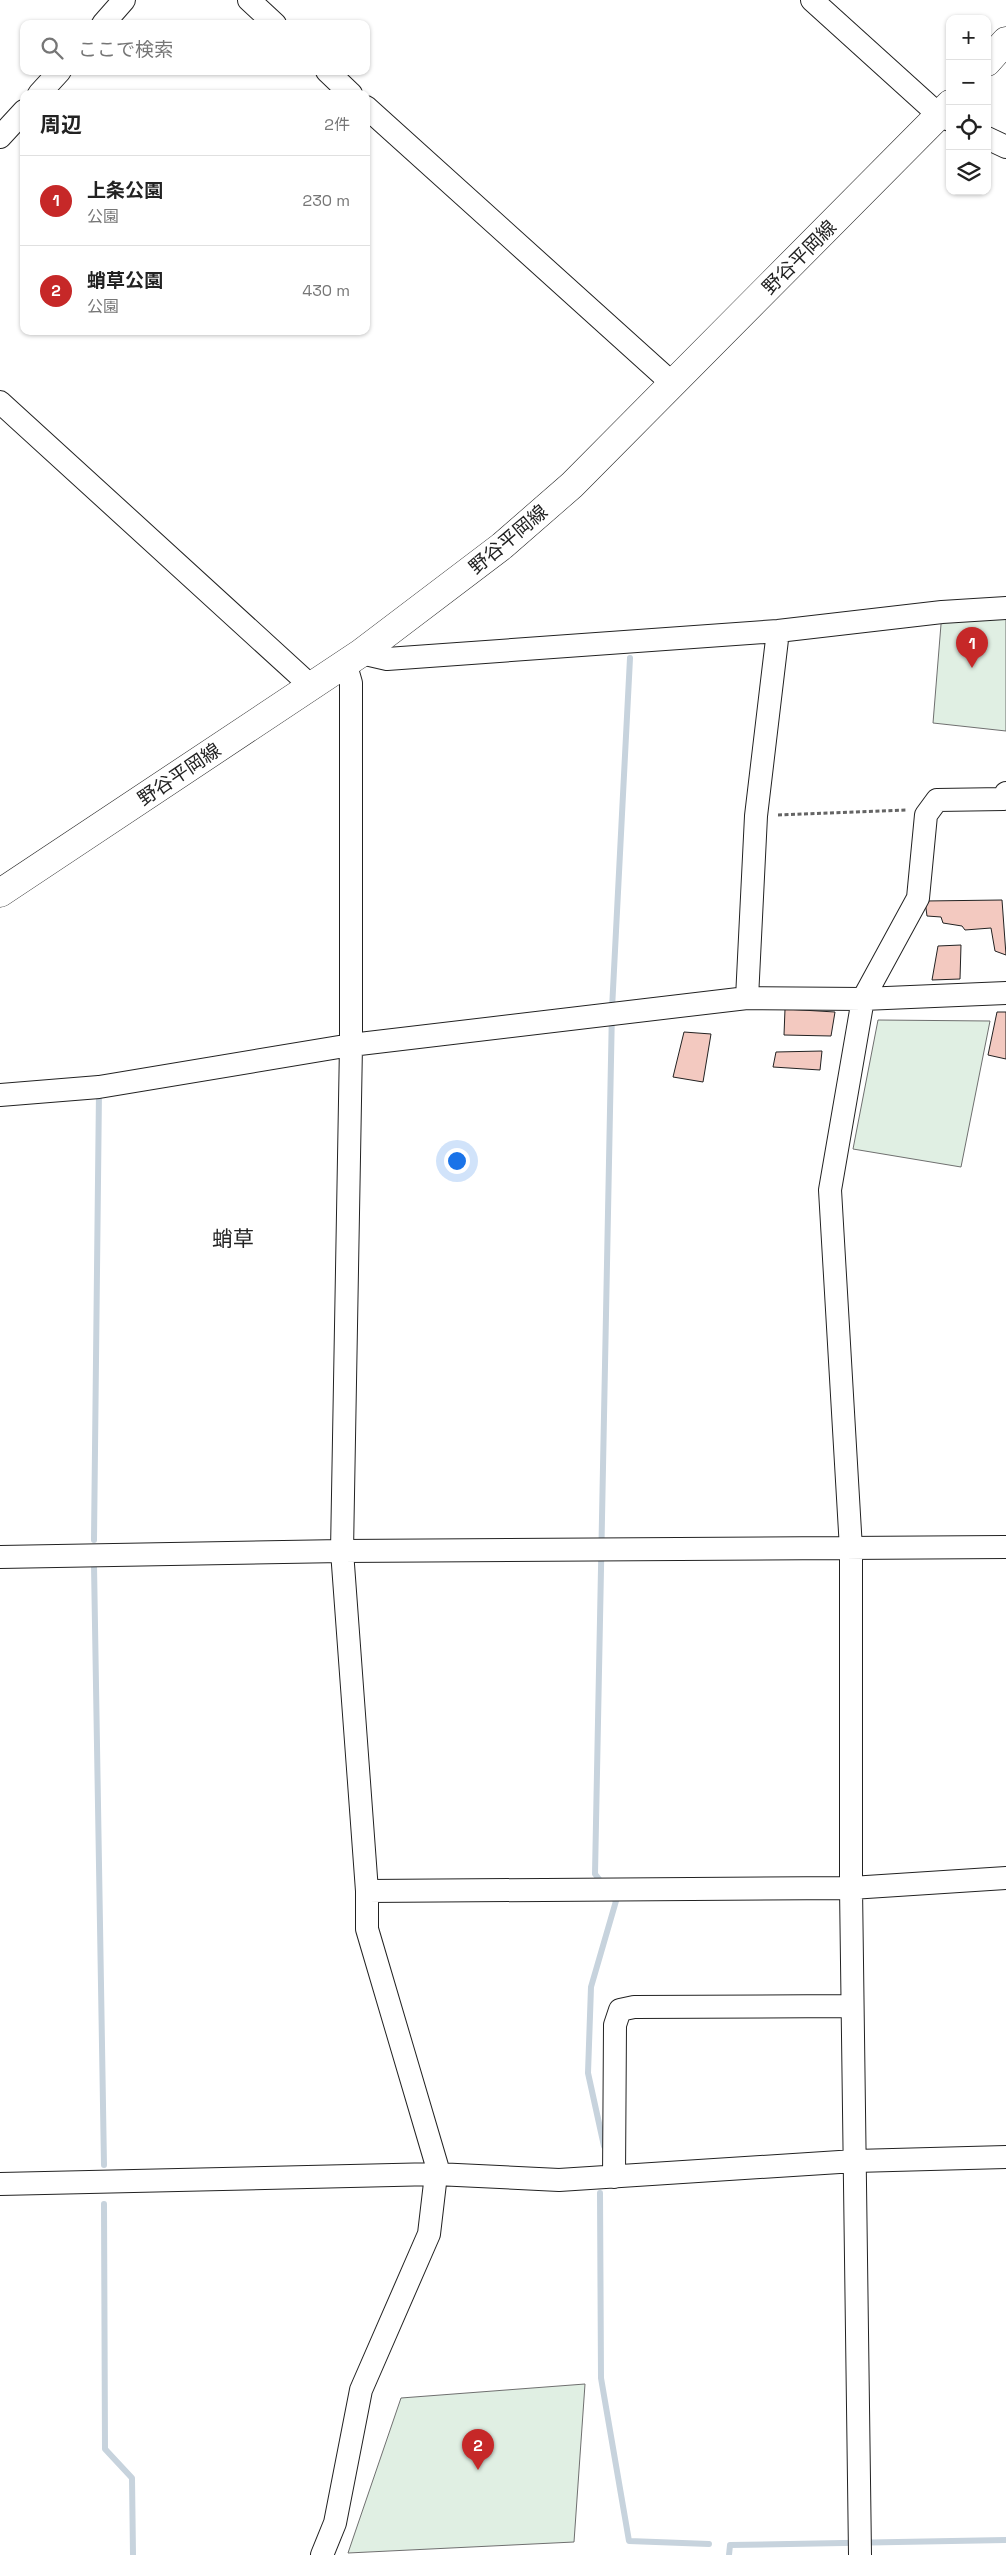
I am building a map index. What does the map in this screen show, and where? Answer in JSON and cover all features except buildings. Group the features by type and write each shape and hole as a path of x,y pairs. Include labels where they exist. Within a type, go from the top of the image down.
{"main road":[{"path":"989,60 1006,41"},
{"name":"野谷平岡線","path":"0,892 353,658 502,546 551,504 946,113"}],"street":[{"path":"106,20 124,0"},
{"path":"249,0 271,20"},
{"path":"812,0 946,113"},
{"path":"43,90 56,75"},
{"path":"331,75 347,90"},
{"path":"370,112 673,384"},
{"path":"0,137 20,115"},
{"path":"991,140 1006,147"},
{"path":"0,402 311,686"},
{"path":"322,2555 335,2523 361,2390 429,2234 437,2166 367,1929 367,1891 342,1551 351,1045 351,684 353,658 387,659 778,631 942,612 1006,608"},
{"path":"747,998 756,816 778,631"},
{"path":"860,2555 852,2006 851,1549 830,1190 863,999 918,898 926,815 937,800 1005,797"},
{"path":"0,1095 99,1087 351,1045 747,998 863,999 1006,993"},
{"path":"0,1557 342,1551 1006,1547"},
{"path":"367,1891 851,1888 1006,1878"},
{"path":"614,2177 615,2025 620,2010 634,2007 852,2006"},
{"path":"0,2184 436,2174 530,2180 614,2177 855,2162 1006,2157"}],"path":[{"path":"756,816 913,810 926,815"}],"green space":[{"path":"1006,608 1006,731 933,723 942,612"},
{"path":"878,1020 990,1021 961,1167 853,1149"},
{"path":"585,2384 574,2542 348,2553 401,2398"}],"waterway":[{"path":"602,1883 595,1874 612,1009 630,658"},
{"path":"94,1540 99,1091"},
{"path":"94,1565 104,2165"},
{"path":"604,2146 588,2073 591,1987 616,1901 611,1895"},
{"path":"600,2193 601,2378 629,2541 709,2544"},
{"path":"104,2204 105,2449 132,2478 133,2555"},
{"path":"729,2555 730,2545 1006,2540"}],"place":[{"name":"上条公園","path":"972,668"},
{"name":"蛸草公園","path":"478,2470"}],"district":[{"name":"蛸草","path":"233,1239"}]}
